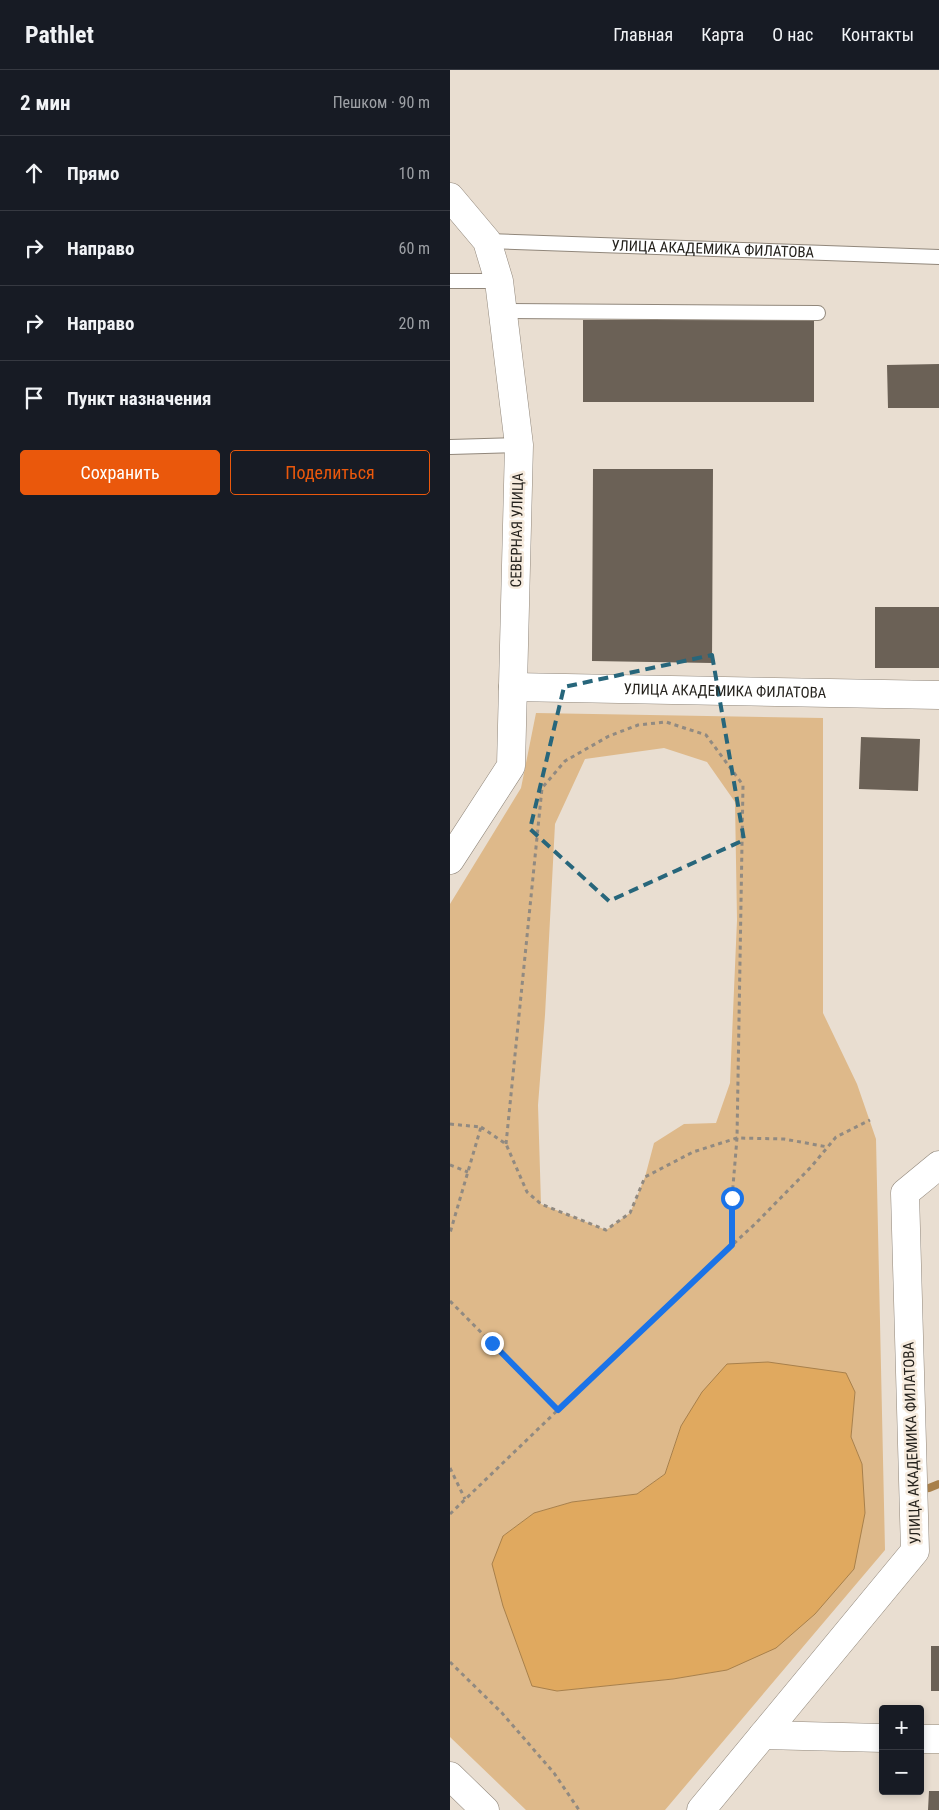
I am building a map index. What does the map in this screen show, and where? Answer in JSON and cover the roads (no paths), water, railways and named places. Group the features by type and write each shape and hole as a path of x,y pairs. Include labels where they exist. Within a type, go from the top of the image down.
{"street":[{"name":"СЕВЕРНАЯ УЛИЦА","path":"450,197 487,242 499,281 519,445 511,766 450,860"},
{"name":"УЛИЦА АКАДЕМИКА ФИЛАТОВА","path":"513,687 939,695"},
{"name":"УЛИЦА АКАДЕМИКА ФИЛАТОВА","path":"701,1810 915,1551 905,1193 939,1165"},
{"path":"763,1735 879,1738"},
{"path":"924,1739 939,1739"},
{"path":"450,1776 485,1810"}],"lane":[{"name":"УЛИЦА АКАДЕМИКА ФИЛАТОВА","path":"487,242 939,257"},
{"path":"450,281 499,281"},
{"path":"502,311 818,313"},
{"path":"450,447 519,445"}],"waterway":[{"path":"929,1488 939,1484"}]}
